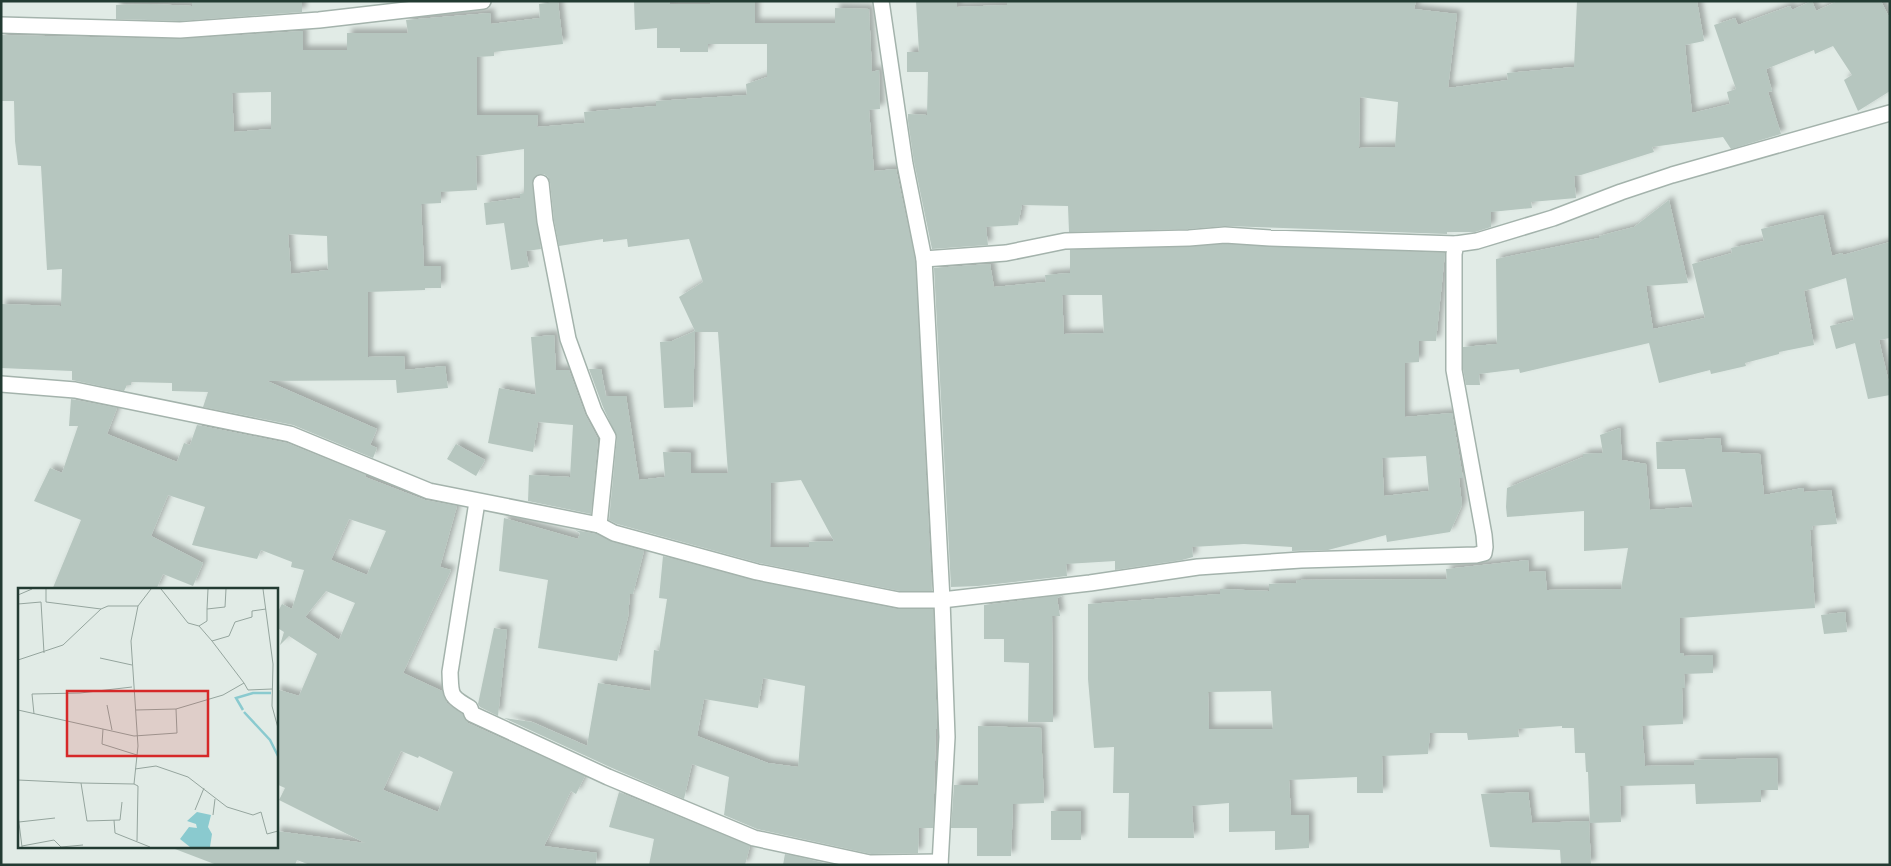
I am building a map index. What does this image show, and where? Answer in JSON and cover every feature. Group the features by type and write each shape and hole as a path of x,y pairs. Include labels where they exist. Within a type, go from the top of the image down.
{"street":[{"path":"1,25 180,30 319,20 483,1"},
{"path":"477,502 450,672 451,692 455,700 470,708 472,714 608,777 754,838 870,864 940,863 947,737 942,600 924,259 905,164 881,1"},
{"path":"924,259 1006,253 1065,241 1189,238 1225,235 1456,244 1477,241 1553,218 1672,175 1890,113"},
{"path":"541,183 545,221 568,339 594,411 608,437 599,525"},
{"path":"1,384 74,390 290,434 429,491 599,525 614,533 757,572 899,600 942,600 1198,567 1301,560 1390,559 1476,555 1484,553 1484,536 1454,370 1454,254 1456,244"}],"building":[{"path":"192,1 302,1 302,12 180,21 116,19 116,5 192,6"},
{"path":"634,1 670,1 670,4 710,4 710,1 755,1 755,23 835,23 835,8 869,9 872,72 879,70 880,109 869,110 874,171 896,169 915,260 932,591 900,591 759,563 617,524 609,520 617,437 603,407 589,369 601,369 606,396 626,396 639,480 665,477 663,452 691,453 691,473 728,473 718,332 695,332 693,407 664,408 660,342 672,341 695,331 679,297 703,282 689,239 628,247 627,239 603,242 603,239 559,246 550,182 544,174 535,176 532,183 541,249 526,251 529,267 511,270 504,223 486,225 484,203 520,198 520,194 524,193 524,149 476,156 477,190 441,192 441,203 421,204 424,266 441,266 441,288 368,292 368,357 404,356 405,370 445,366 448,388 397,393 396,380 267,381 377,429 370,445 377,448 373,458 293,425 203,407 208,392 172,391 172,383 131,382 131,385 127,385 124,391 72,380 72,371 1,368 1,304 61,306 62,269 47,270 41,166 18,165 14,101 1,101 1,35 180,39 303,31 303,50 347,50 347,33 408,33 406,20 490,13 491,24 540,18 539,4 558,2 563,44 494,52 494,56 477,57 477,115 538,115 537,127 585,123 584,112 656,106 656,101 747,95 746,84 767,77 767,44 708,44 708,52 680,52 680,48 657,48 657,28 635,30","holes":["271,92 271,129 234,132 232,93","288,234 327,236 328,270 291,274","801,480 834,541 809,542 809,547 770,547 771,483"]},
{"path":"916,1 957,1 957,7 1007,5 1007,1 1416,1 1414,9 1457,14 1448,88 1508,80 1507,73 1574,67 1577,1 1697,1 1704,41 1685,45 1692,113 1730,104 1727,92 1736,89 1714,25 1735,18 1738,25 1790,6 1792,10 1812,1 1816,11 1838,1 1881,1 1890,19 1890,91 1858,111 1844,80 1852,75 1833,46 1815,54 1814,50 1766,69 1772,91 1768,92 1781,134 1731,149 1723,137 1652,147 1654,152 1574,176 1576,198 1531,202 1532,208 1491,212 1491,227 1475,232 1447,232 1447,234 1225,226 1188,229 1069,232 1068,206 1022,205 1018,225 986,227 988,245 932,249 914,162 908,121 908,114 927,115 928,72 907,72 907,52 919,52","holes":["1360,97 1398,102 1395,147 1359,148"]},
{"path":"1669,200 1688,283 1646,286 1653,329 1705,318 1692,264 1732,253 1731,248 1764,241 1761,229 1823,215 1832,256 1842,253 1843,255 1890,242 1890,338 1879,340 1890,387 1890,395 1868,399 1855,343 1836,349 1830,326 1854,320 1846,278 1804,291 1814,345 1779,352 1779,354 1745,363 1746,366 1711,374 1710,370 1659,383 1649,343 1520,373 1519,369 1479,374 1480,385 1466,385 1463,369 1463,347 1497,344 1496,259 1599,238 1599,236 1634,227"},
{"path":"1225,244 1445,253 1436,341 1419,341 1419,362 1405,363 1405,417 1452,413 1463,478 1459,478 1462,505 1450,532 1387,542 1386,535 1328,550 1292,551 1292,547 1244,544 1192,547 1193,557 1182,560 1115,570 1115,561 1066,564 1067,576 978,586 951,587 934,268 990,264 994,287 1046,282 1045,275 1070,273 1070,250 1189,247","holes":["1062,295 1102,295 1104,333 1064,334","1426,456 1429,491 1384,496 1382,458"]},
{"path":"554,335 556,370 569,370 585,414 598,439 591,514 528,501 529,475 570,477 573,425 538,422 533,452 488,443 499,388 536,395 531,337"},
{"path":"71,399 117,408 107,434 177,462 184,443 190,445 197,425 287,443 366,475 365,477 425,500 457,506 440,567 451,570 403,673 442,691 447,703 462,714 468,723 585,776 576,794 571,791 544,846 597,853 596,865 310,865 297,860 295,865 217,865 175,849 278,848 278,831 365,843 279,800 285,788 278,785 278,690 299,696 317,654 289,636 280,645 284,632 278,628 278,611 282,604 292,609 304,570 291,567 292,562 261,550 257,559 192,545 205,507 168,495 151,536 203,563 193,586 163,574 157,588 53,588 81,520 34,501 50,468 62,473 78,426 69,426","holes":["349,519 386,531 367,575 331,560","326,591 355,603 339,640 305,617","401,751 418,758 419,756 453,772 438,812 383,790"]},
{"path":"1620,428 1622,460 1646,464 1650,510 1693,507 1685,469 1657,469 1656,442 1720,438 1722,452 1760,454 1764,495 1803,488 1804,492 1831,490 1837,524 1812,526 1813,530 1810,530 1815,608 1680,618 1680,653 1683,653 1684,656 1713,655 1713,673 1684,674 1685,688 1682,688 1683,724 1642,726 1645,766 1694,765 1694,760 1777,758 1778,790 1761,790 1761,802 1696,804 1695,784 1620,786 1621,822 1590,823 1588,772 1586,772 1585,753 1575,753 1574,728 1562,728 1562,726 1518,729 1519,737 1468,740 1467,733 1430,733 1428,754 1382,756 1383,793 1357,793 1357,777 1289,780 1291,815 1309,815 1309,848 1275,850 1275,831 1229,832 1229,803 1192,806 1194,838 1128,838 1129,793 1113,793 1114,747 1094,748 1088,679 1088,604 1220,594 1220,589 1269,591 1269,584 1297,583 1296,580 1447,579 1446,569 1528,560 1529,572 1545,571 1547,590 1621,589 1628,548 1584,551 1584,511 1507,517 1507,488 1583,457 1583,454 1603,453 1600,435","holes":["1271,691 1273,729 1209,729 1208,692"]},
{"path":"456,444 485,460 476,476 447,459"},
{"path":"504,518 578,539 580,533 575,530 596,534 612,542 644,551 633,594 630,594 628,617 617,661 538,648 548,580 499,571"},
{"path":"663,556 755,581 897,609 933,609 937,729 933,828 919,828 918,853 871,854 757,829 724,815 729,777 692,764 684,799 504,718 532,722 587,746 598,683 650,691 654,650 659,651 667,599 659,598","holes":["763,678 805,686 798,767 768,763 697,736 704,699 758,708"]},
{"path":"1064,595 1057,598 1060,616 1052,616 1053,722 1028,722 1029,663 1004,662 1004,639 984,639 984,605"},
{"path":"1845,612 1847,632 1824,634 1821,615"},
{"path":"494,628 507,630 498,716 480,707 478,704"},
{"path":"978,726 1041,728 1044,803 1013,804 1011,856 977,856 977,828 951,828 954,785 978,785"},
{"path":"619,792 750,846 745,865 649,865 654,839 609,827"},
{"path":"1528,792 1532,823 1589,821 1591,865 1561,865 1560,850 1490,847 1481,794"},
{"path":"1051,811 1081,811 1081,840 1051,840"},
{"path":"785,854 834,865 783,865"}]}
